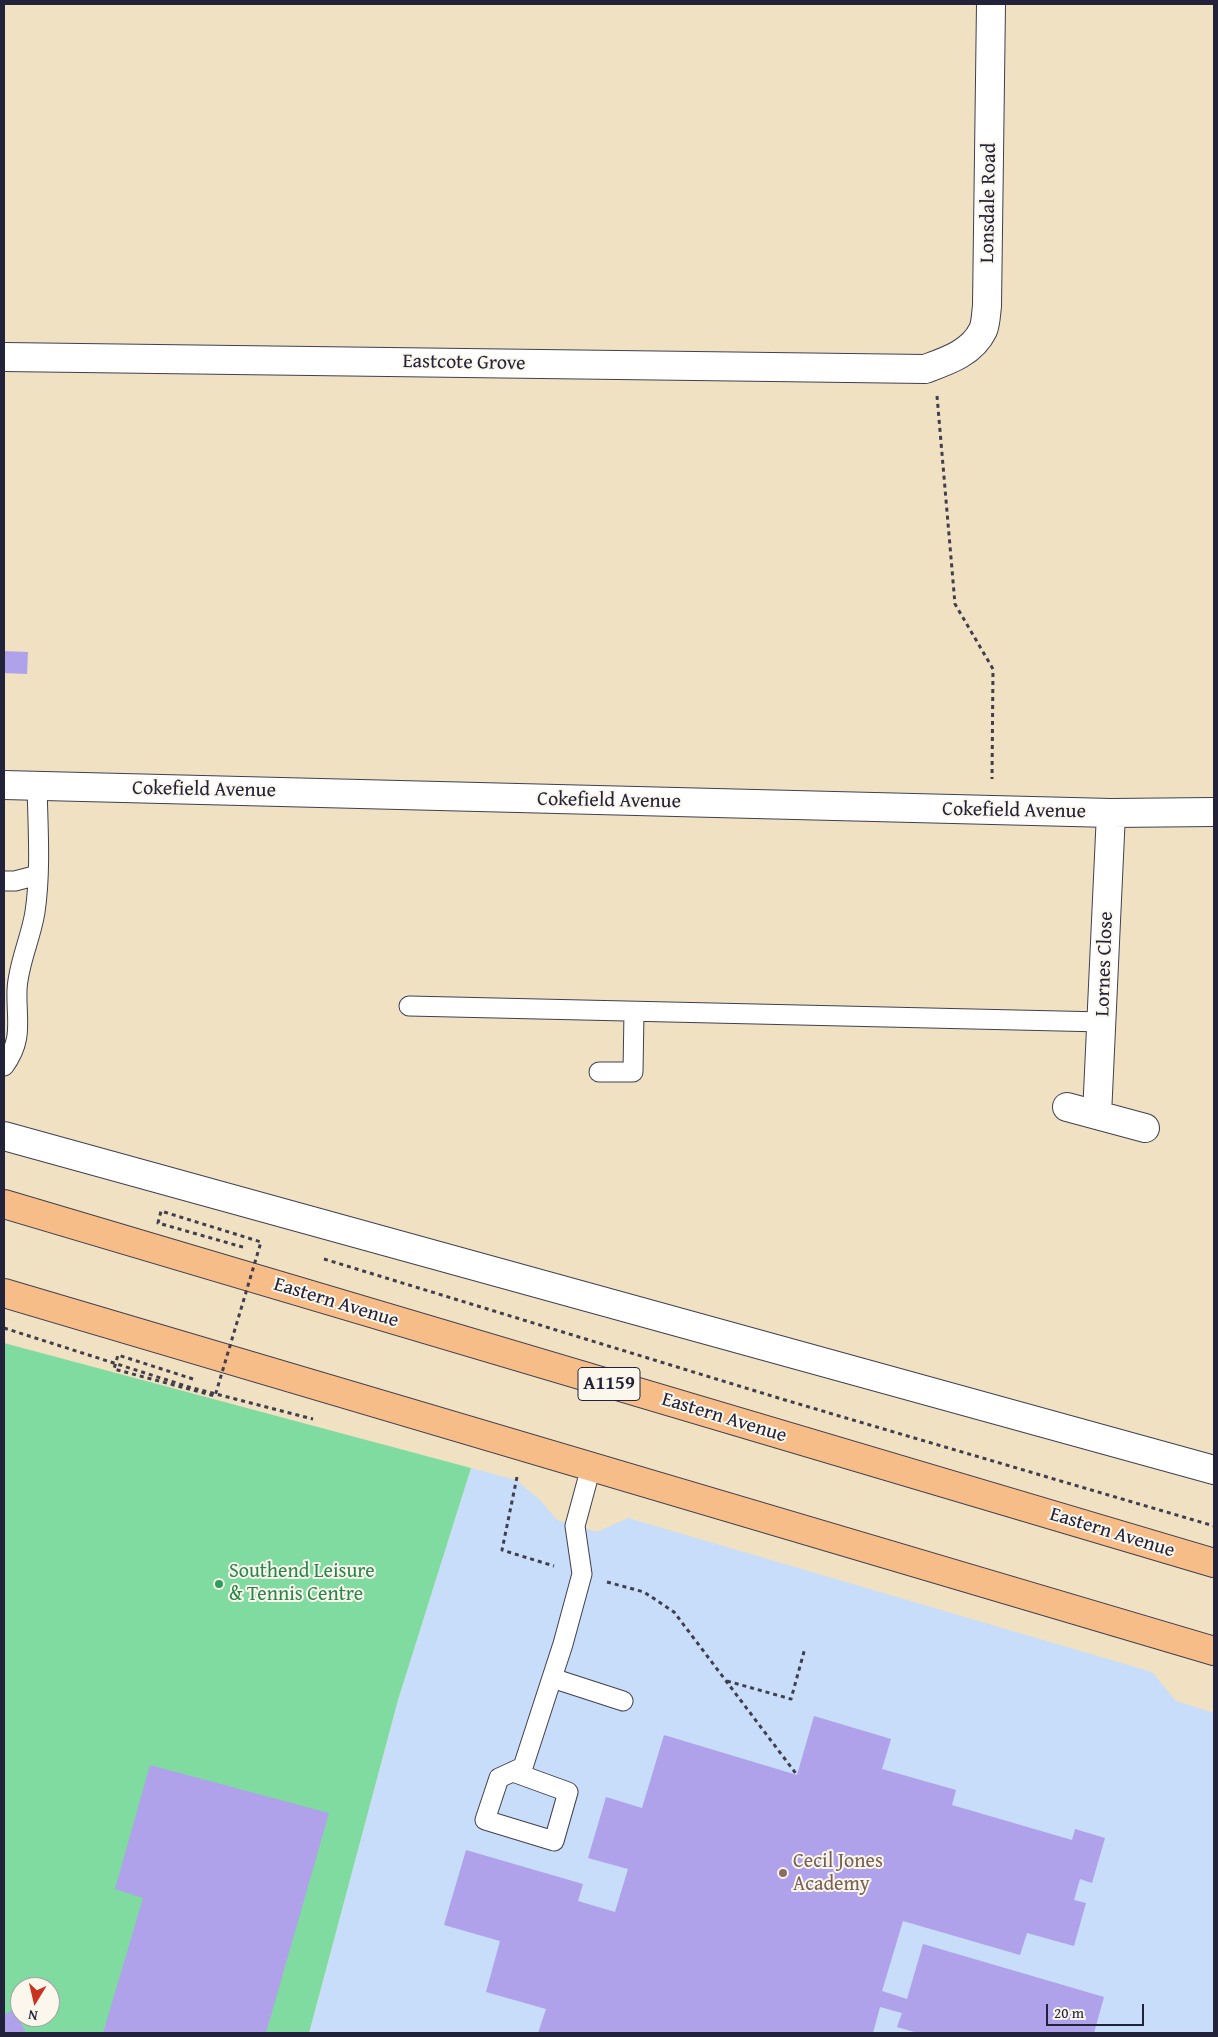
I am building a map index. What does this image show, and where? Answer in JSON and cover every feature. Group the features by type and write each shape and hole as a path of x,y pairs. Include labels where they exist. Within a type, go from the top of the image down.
{"main road":[{"name":"Eastern Avenue","path":"4,1204 1214,1563"},
{"path":"4,1293 1214,1651"}],"street":[{"name":"Lonsdale Road","path":"930,367 948,361 971,346 984,329 988,306 990,4"},
{"name":"Eastcote Grove","path":"4,357 930,367"},
{"name":"Cokefield Avenue","path":"4,785 1111,813 1214,812"},
{"name":"Lornes Close","path":"1097,1115 1103,1022 1111,813"},
{"path":"1067,1107 1145,1128"},
{"path":"4,1136 1214,1470"}],"lane":[{"path":"4,1016 17,989 35,913 38,875 37,786"},
{"path":"4,881 15,881 38,875"},
{"path":"4,1066 16,1042 19,1021 17,989"},
{"path":"409,1006 1103,1022"},
{"path":"599,1072 632,1072 634,1012"},
{"path":"513,1772 568,1792 554,1841 485,1820 499,1778 523,1767 552,1678 582,1574 575,1526 591,1467"},
{"path":"552,1678 623,1701"}],"path":[{"path":"930,367 955,604 993,670 992,810"},
{"path":"154,1208 267,1241"},
{"path":"193,1379 118,1356 114,1369 215,1396 261,1242 161,1211 158,1223 246,1248"},
{"path":"323,1259 785,1400 1214,1526"},
{"path":"4,1328 189,1386 321,1421"},
{"path":"518,1473 502,1550 644,1592 674,1612 797,1775"},
{"path":"727,1681 791,1699 805,1648"}],"shaded area":[{"name":"Cecil Jones Academy","path":"471,1468 516,1480 540,1500 557,1520 597,1532 628,1518 1152,1672 1176,1701 1214,1713 1214,2033 309,2033 398,1700"}],"green space":[{"name":"Southend Leisure & Tennis Centre","path":"4,1343 471,1468 398,1700 309,2033 4,2033"}],"building":[{"path":"4,651 28,652 27,674 4,673"},
{"path":"814,1716 891,1739 882,1769 956,1790 952,1805 1072,1840 1075,1829 1105,1838 1092,1883 1080,1879 1074,1900 1086,1903 1074,1946 1027,1933 1020,1955 903,1921 882,1991 907,1999 923,1944 1104,1997 1094,2033 918,2033 897,2027 902,2013 880,2007 873,2033 538,2033 546,2009 486,1992 500,1941 444,1925 466,1850 583,1884 578,1901 615,1912 628,1869 588,1858 606,1797 642,1808 664,1735 797,1775"},
{"path":"150,1765 329,1813 266,2033 103,2033 143,1898 115,1889"},
{"path":"10,2011 10,2027 23,2027 26,2033 4,2033 4,2015"}],"place":[{"name":"Southend Leisure & Tennis Centre","path":"219,1584"},
{"name":"Cecil Jones Academy","path":"783,1873"}]}
